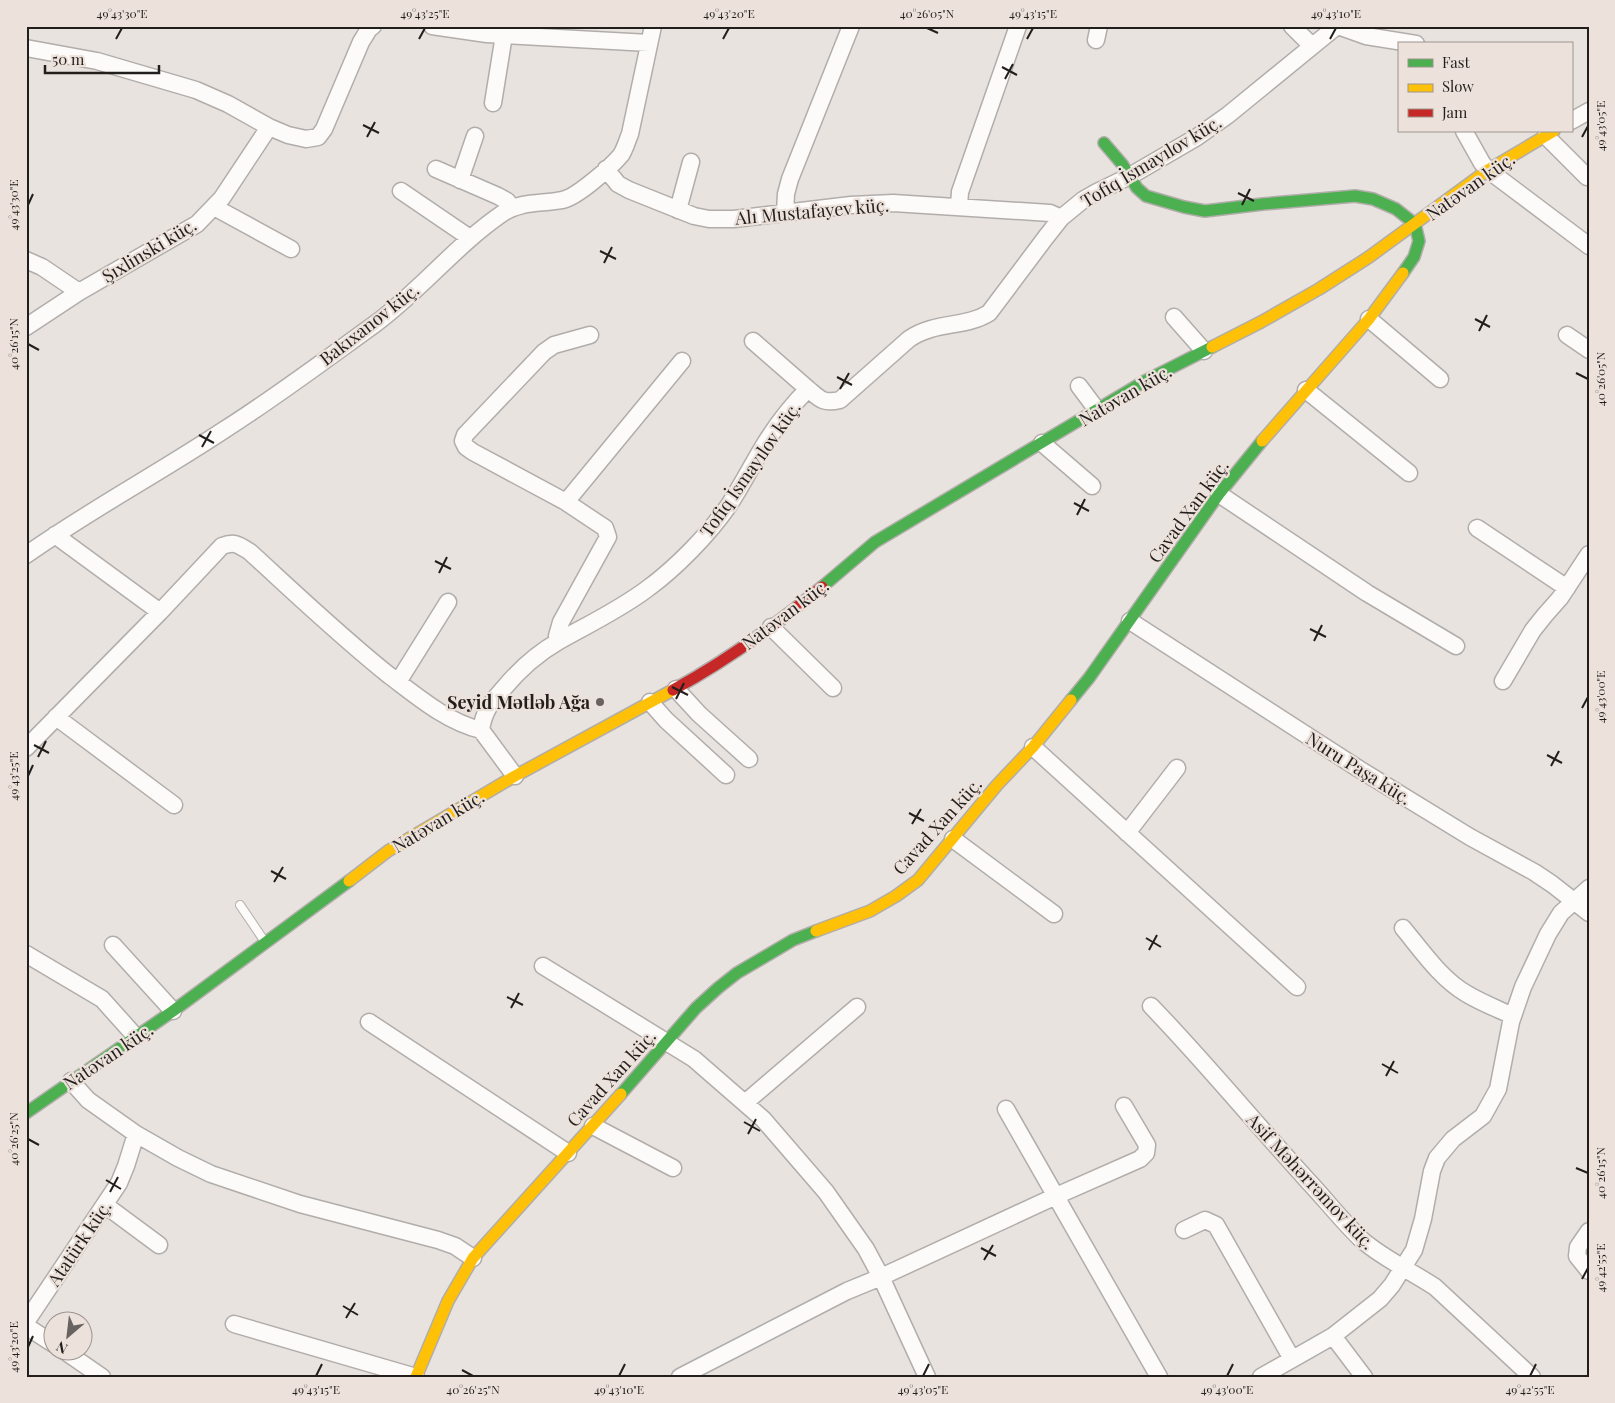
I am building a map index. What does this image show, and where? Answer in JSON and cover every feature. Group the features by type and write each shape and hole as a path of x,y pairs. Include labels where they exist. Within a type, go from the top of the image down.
{"street":[{"path":"26,48 97,61 196,90 228,104 269,127 288,135 306,139 318,137 324,129 361,42 373,26"},
{"path":"432,26 488,30 504,35 649,43"},
{"name":"Bakıxanov küç.","path":"26,555 55,534 225,430 370,327 405,300 470,238 512,208 530,203 563,200 573,196 606,169 621,154 630,134 653,26"},
{"path":"785,212 786,194 790,179 851,26"},
{"path":"959,206 960,192 1018,26"},
{"path":"1292,26 1312,46"},
{"path":"1338,26 1366,36 1404,42"},
{"name":"Tofiq İsmayılov küç.","path":"481,730 483,717 489,706 511,680 526,666 559,641 627,604 652,586 714,525 730,504 770,436 790,408 808,389 822,400 830,402 840,400 920,331 980,319 990,313 1061,218 1083,200 1130,176 1196,137 1228,115 1338,26"},
{"path":"493,103 504,35"},
{"path":"1572,120 1589,111"},
{"name":"Şıxlinski küç.","path":"26,327 79,292 197,224 214,207 269,127"},
{"path":"1465,132 1478,157 1488,170 1589,246"},
{"path":"1550,133 1587,177"},
{"name":"Natəvan küç.","path":"26,1112 136,1037 266,944 374,860 515,776 699,676 771,627 814,594 875,542 1145,381 1261,322 1319,289 1369,257 1488,170 1550,133"},
{"path":"460,180 475,136"},
{"path":"1104,142 1137,188 1146,196 1163,202 1206,211 1355,196 1373,198 1396,209 1415,224"},
{"path":"678,210 691,162"},
{"path":"436,169 498,196 507,201 512,208"},
{"name":"Alı Mustafayev küç.","path":"606,169 618,184 678,210 709,219 734,219 851,205 885,204 959,206 1050,213 1061,218"},
{"path":"401,191 470,238"},
{"path":"214,207 290,249"},
{"name":"Cavad Xan küç.","path":"416,1377 436,1325 460,1277 473,1258 593,1126 696,1008 737,973 792,940 870,911 896,896 918,880 998,785 1033,747 1089,678 1219,494 1306,390 1369,319 1395,285 1414,257 1419,241 1415,224"},
{"path":"26,260 42,267 79,292"},
{"path":"1174,317 1204,351"},
{"path":"1369,319 1440,379"},
{"path":"559,641 557,636 561,622 608,537 605,528 566,502 473,452 466,447 463,441 465,436 544,352 554,344 590,335"},
{"path":"1567,335 1589,350"},
{"path":"753,341 808,389"},
{"path":"566,502 682,361"},
{"path":"1079,386 1097,410"},
{"path":"1306,390 1409,473"},
{"path":"1042,443 1092,486"},
{"path":"1219,494 1367,592 1456,646"},
{"path":"1477,528 1567,588"},
{"path":"55,534 160,612"},
{"path":"26,748 222,546 230,543 238,544 250,552 353,647 398,682 455,721 467,727 481,730 515,776"},
{"path":"1503,681 1533,630 1567,588 1589,554"},
{"path":"398,682 448,602"},
{"name":"Nuru Paşa küç.","path":"1130,622 1383,784 1470,837 1534,872 1589,914"},
{"path":"771,627 832,688"},
{"path":"676,689 699,714 749,759"},
{"path":"650,702 666,720 726,775"},
{"path":"56,717 174,805"},
{"path":"1033,747 1297,987"},
{"path":"1127,832 1177,768"},
{"path":"953,839 1054,914"},
{"path":"1261,1377 1333,1336 1380,1300 1392,1285 1414,1250 1424,1219 1432,1171 1437,1158 1453,1139 1483,1116 1498,1089 1513,1016 1523,987 1548,934 1562,913 1589,888"},
{"path":"1403,928 1428,959 1465,994 1513,1016"},
{"path":"112,945 173,1011"},
{"path":"26,954 102,999 136,1037"},
{"path":"543,966 694,1059 746,1102 763,1119 826,1192 866,1249 927,1377"},
{"name":"Asif Məhərrəmov küç.","path":"1151,1006 1361,1239 1382,1256 1435,1287 1532,1377"},
{"path":"746,1102 857,1007"},
{"path":"368,1022 568,1153"},
{"path":"71,1080 88,1100 136,1134 211,1174 300,1204 438,1240 455,1246 473,1258"},
{"path":"680,1377 847,1290 880,1277 1140,1159 1146,1153 1147,1145 1124,1106"},
{"path":"1006,1109 1159,1377"},
{"path":"593,1126 673,1168"},
{"name":"Atatürk küç.","path":"26,1322 119,1183 136,1134"},
{"path":"105,1205 159,1245"},
{"path":"1184,1230 1205,1220 1216,1225 1292,1359"},
{"path":"1589,1231 1578,1247 1577,1256 1589,1272"},
{"path":"234,1324 416,1377"},
{"path":"26,1326 42,1336"},
{"path":"1333,1336 1364,1377"},
{"path":"77,1360 102,1377"}],"lane":[{"path":"240,905 266,944"}],"traffic: fast":[{"path":"1104,143 1122,164 1137,188 1146,196 1184,207 1205,211 1355,196 1373,199 1396,209 1415,224 1419,241 1414,257 1403,273"},
{"path":"822,587 875,542 1145,381 1212,347"},
{"path":"1071,700 1089,678 1219,494 1262,441"},
{"path":"26,1113 173,1011 349,881"},
{"path":"621,1094 696,1008 718,988 737,973 793,940 816,931"}],"traffic: slow":[{"path":"1212,347 1319,289 1369,257 1488,170 1552,132"},
{"path":"1262,441 1369,319 1403,273"},
{"path":"349,881 388,851 515,776 673,690"},
{"path":"816,931 870,911 896,896 918,880 1071,700"},
{"path":"416,1377 448,1301 473,1258 621,1094"}],"traffic: jam":[{"path":"673,690 750,642 822,587"}],"place":[{"name":"Seyid Mətləb Ağa","path":"600,702"}]}
